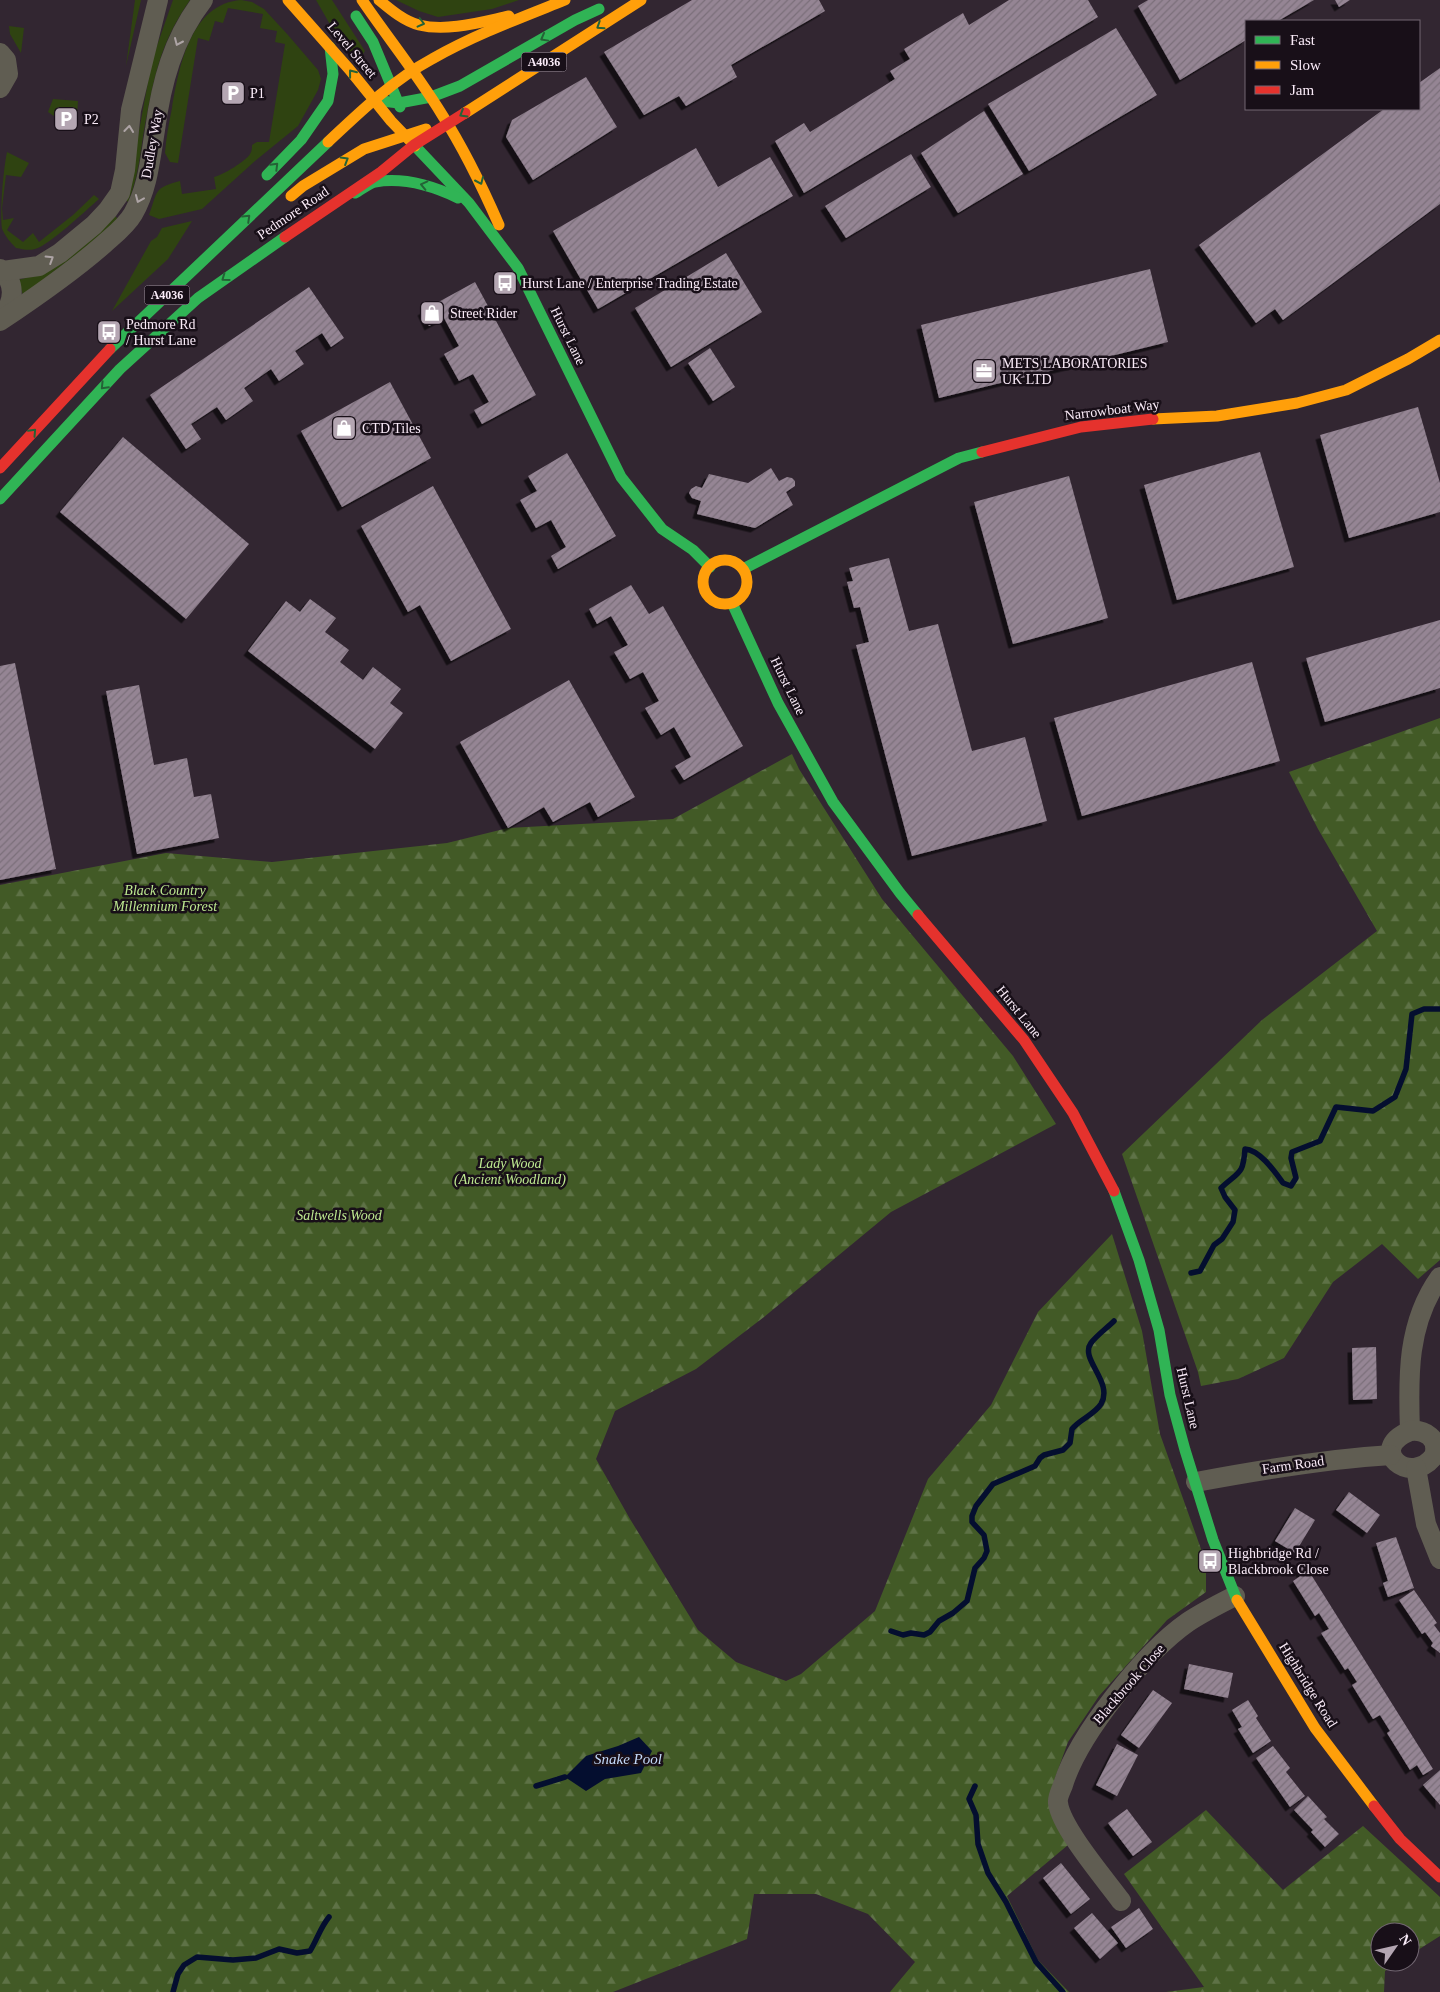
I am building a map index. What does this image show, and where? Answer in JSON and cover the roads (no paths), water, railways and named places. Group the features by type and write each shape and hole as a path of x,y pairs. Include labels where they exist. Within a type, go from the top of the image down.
{"main road":[{"name":"Level Street","path":"288,0 330,47 391,121"},
{"path":"362,0 431,97 477,174 518,268"},
{"path":"378,0 390,9 420,25 453,26 542,10"},
{"name":"Pedmore Road","path":"0,468 111,348 373,100 431,58 484,33 566,0"},
{"name":"Pedmore Road","path":"0,499 120,369 198,298 381,172 408,131 447,123 641,0"},
{"path":"373,100 399,104 431,97 460,86 575,20 610,4"},
{"path":"179,283 303,186 364,149 408,131 399,104 373,42 351,8"},
{"path":"261,180 301,140 328,101 333,74 330,47"},
{"name":"Hurst Lane","path":"391,121 408,131 469,203 518,268 621,477 662,529 693,550 710,566"},
{"path":"338,202 374,182 412,182 437,188 469,203"},
{"path":"179,283 191,256"},
{"name":"Narrowboat Way","path":"743,569 959,458 1081,426 1164,418 1217,416 1297,403 1346,390 1408,359 1440,340"},
{"path":"724,560 732,561 743,569 747,586 739,600 722,604 715,602 706,593 703,586 704,578 710,566 724,560"},
{"name":"Hurst Lane","path":"732,603 778,703 833,802 900,893 1024,1040 1073,1112 1112,1185 1139,1260 1159,1330 1170,1395 1196,1482"},
{"name":"Highbridge Road","path":"1196,1482 1213,1540 1234,1596 1316,1728 1358,1787 1400,1839 1440,1877"}],"street":[{"name":"Dudley Way","path":"2,270 39,266 60,253 94,225 120,193 125,170 131,110 158,0"},
{"path":"273,0 316,32"},
{"path":"306,0 316,32"},
{"name":"Dudley Way","path":"0,321 57,283 122,228 132,216 149,174 156,120 168,66 180,36 202,2"},
{"path":"0,52 8,66 8,74 0,88"},
{"path":"0,321 9,309 12,289 2,270"},
{"path":"1410,1431 1409,1374 1414,1333 1428,1294 1440,1276"},
{"path":"1418,1430 1429,1434 1439,1444 1433,1458 1416,1468 1402,1467 1390,1455 1394,1441 1410,1431 1418,1430"},
{"name":"Farm Road","path":"1196,1482 1266,1468 1390,1455"},
{"path":"1416,1468 1426,1524 1440,1559"},
{"name":"Blackbrook Close","path":"1121,1901 1065,1825 1057,1802 1065,1776 1080,1745 1105,1708 1142,1666 1188,1622 1234,1596"}],"water":[{"name":"Snake Pool","path":"639,1737 652,1751 641,1773 605,1779 586,1791 565,1777 586,1756"}],"waterway":[{"path":"1191,1273 1200,1271 1214,1245 1222,1239 1233,1222 1235,1210 1221,1188 1241,1169 1245,1149 1251,1150 1262,1157 1283,1183 1291,1186 1296,1178 1291,1158 1292,1152 1320,1141 1336,1107 1373,1111 1395,1097 1406,1069 1412,1014 1424,1009 1440,1009"},
{"path":"891,1631 903,1635 911,1633 924,1635 930,1632 939,1621 953,1613 967,1601 975,1568 984,1558 987,1551 984,1535 972,1522 976,1506 993,1484 1035,1466 1044,1455 1063,1450 1070,1443 1072,1429 1101,1404 1104,1396 1103,1387 1089,1356 1089,1349 1093,1340 1114,1321"},
{"path":"536,1786 565,1777"},
{"path":"975,1786 969,1799 976,1815 978,1844 988,1873 1006,1902 1036,1962 1063,1992"},
{"path":"173,1992 178,1974 184,1965 197,1957 233,1960 256,1958 279,1949 297,1953 310,1951 329,1917"}],"place":[{"name":"P1","path":"233,93"},
{"name":"P2","path":"66,119"},
{"name":"Hurst Lane / Enterprise Trading Estate","path":"505,283"},
{"name":"Street Rider","path":"432,313"},
{"name":"Pedmore Rd / Hurst Lane","path":"109,332"},
{"name":"METS LABORATORIES UK LTD","path":"984,371"},
{"name":"CTD Tiles","path":"344,428"},
{"name":"Highbridge Rd / Blackbrook Close","path":"1210,1561"}],"park label":[{"name":"Black Country Millennium Forest","path":"165,898"},
{"name":"Lady Wood (Ancient Woodland)","path":"510,1172"},
{"name":"Saltwells Wood","path":"339,1215"}]}
